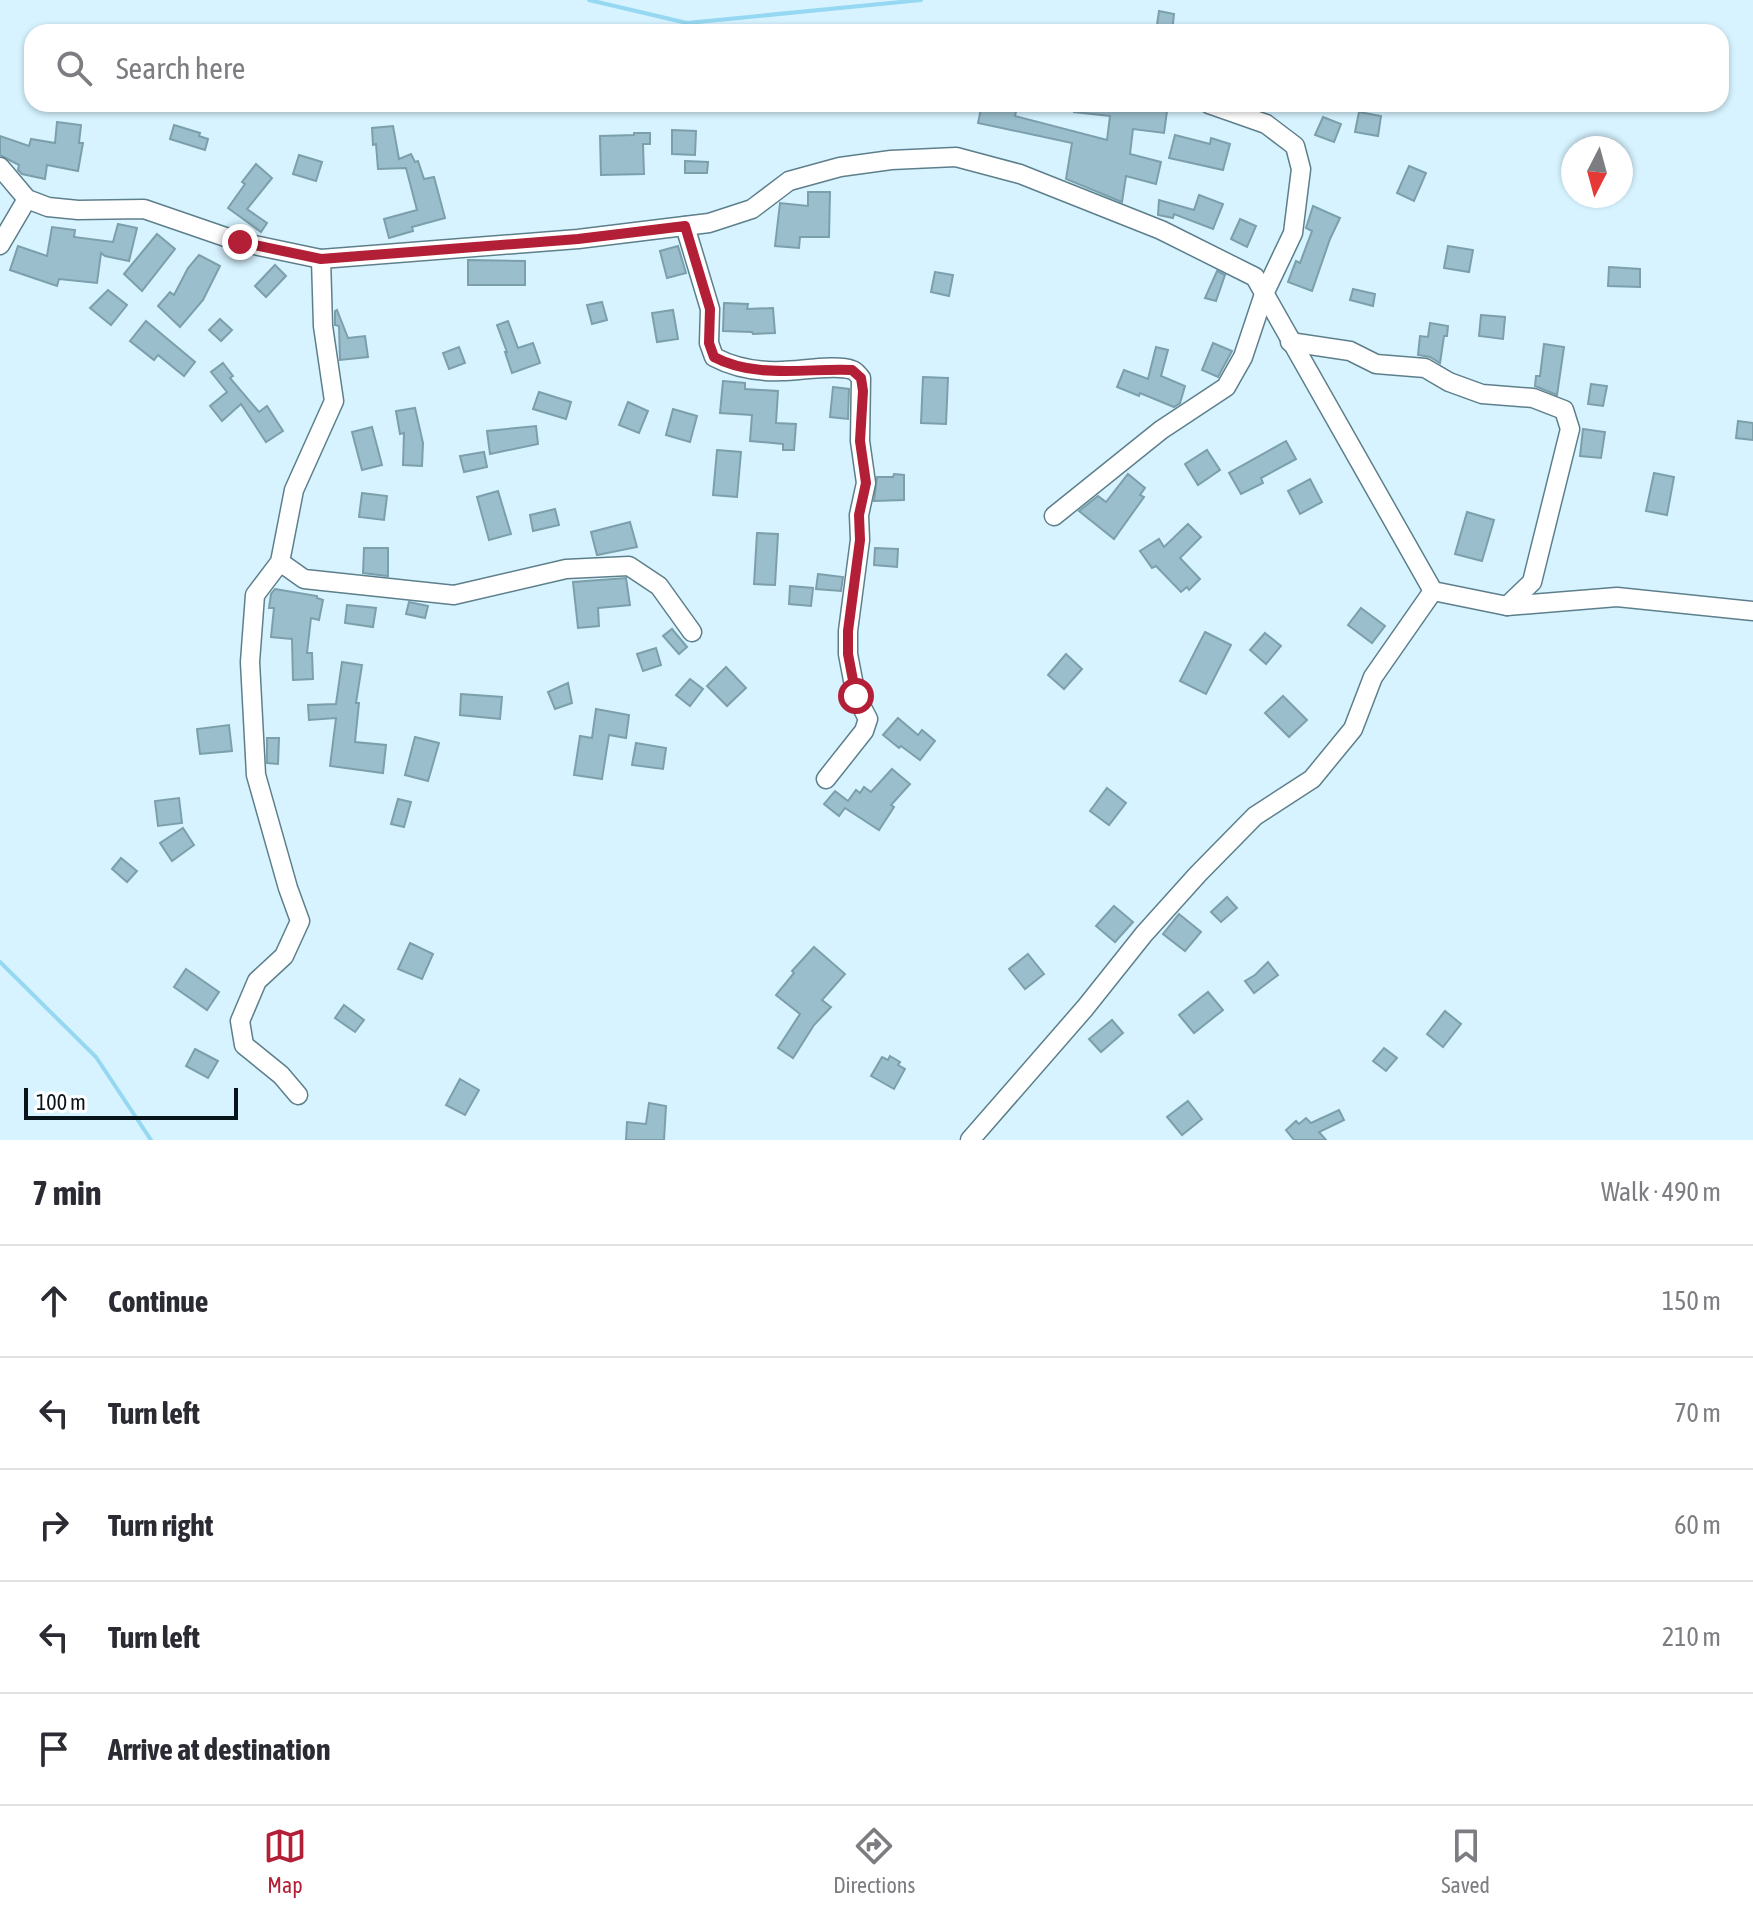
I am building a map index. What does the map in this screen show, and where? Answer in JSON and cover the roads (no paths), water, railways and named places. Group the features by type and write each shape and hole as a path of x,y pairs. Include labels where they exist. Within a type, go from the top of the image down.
{"street":[{"path":"1054,516 1161,430 1226,387 1243,357 1264,294 1293,233 1301,169 1295,146 1266,124 1232,112"},
{"path":"0,167 27,199 48,207 144,209 240,242 321,259 578,239 709,223 752,209 789,181 840,167 891,160 956,157 1020,174 1161,230 1255,277 1433,591 1507,606 1617,597 1753,611"},
{"path":"0,245 27,199"},
{"path":"685,226 710,309 709,343 714,357 748,369 852,370 861,378 863,404 860,441 866,483 859,515 860,540 848,631 848,654 856,696 868,719 864,731 826,779"},
{"path":"298,1095 281,1075 244,1045 240,1021 257,981 284,956 300,921 256,775 250,662 255,595 280,562 294,490 334,401 323,326 321,259"},
{"path":"1290,342 1350,351 1376,364 1425,368 1449,382 1482,394 1533,398 1564,410 1570,429 1532,582 1507,606"},
{"path":"280,562 304,579 454,595 498,587 552,571 629,566 659,586 692,632"},
{"path":"970,1140 1198,874 1255,816 1312,779 1353,729 1373,677 1433,591"}],"waterway":[{"path":"589,0 687,23 921,0"},
{"path":"0,962 96,1057 151,1140"}]}
